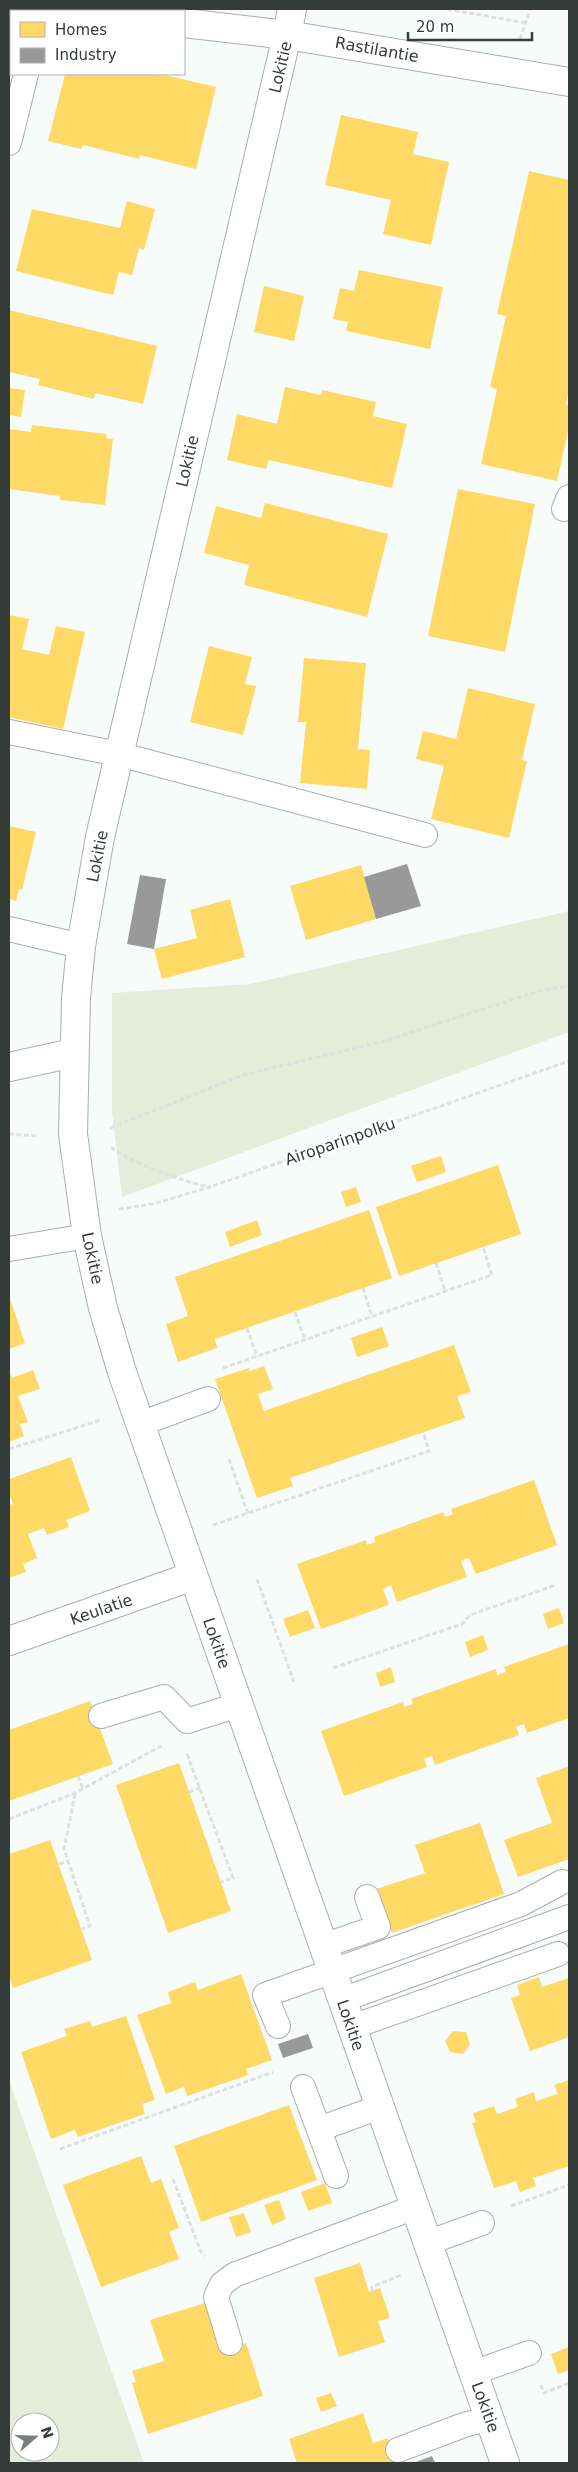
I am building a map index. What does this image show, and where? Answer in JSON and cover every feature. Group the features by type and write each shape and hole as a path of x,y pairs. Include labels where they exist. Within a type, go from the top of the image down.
{"street":[{"name":"Lokitie","path":"292,9 100,837 81,946 74,1053 73,1134 88,1236 106,1317 140,1424 505,2463"},
{"name":"Rastilantie","path":"185,23 287,35 569,82"},
{"path":"9,1067 74,1053"},
{"name":"Keulatie","path":"9,1641 193,1576"}],"lane":[{"path":"9,143 26,75"},
{"path":"9,732 118,754 425,835"},
{"path":"9,929 81,946"},
{"path":"9,1249 88,1236"},
{"path":"140,1424 208,1399"},
{"path":"101,1716 164,1697 184,1729 238,1706"},
{"path":"328,1959 521,1904 562,1882"},
{"path":"278,2026 266,1995 378,1927 367,1897"},
{"path":"342,2000 569,1917"},
{"path":"352,2027 558,1954"},
{"path":"303,2087 336,2176"},
{"path":"319,2130 380,2107"},
{"path":"230,2343 216,2297 222,2284 234,2275 415,2207"},
{"path":"427,2243 482,2223"},
{"path":"473,2373 529,2354"},
{"path":"398,2450 464,2425 490,2418"}],"path":[{"path":"447,9 526,23"},
{"path":"518,47 530,9"},
{"path":"101,1132 243,1075 381,1042 539,991 569,986"},
{"name":"Airoparinpolku","path":"118,1209 153,1204 210,1187 569,1061"},
{"path":"9,1134 39,1136"},
{"path":"106,1140 112,1148 123,1156 192,1183 210,1187"},
{"path":"219,1370 492,1275 483,1247"},
{"path":"436,1263 445,1291"},
{"path":"363,1288 372,1317"},
{"path":"295,1312 305,1340"},
{"path":"247,1328 256,1357"},
{"path":"9,1450 110,1417"},
{"path":"212,1525 429,1451 423,1432"},
{"path":"229,1459 248,1514"},
{"path":"258,1579 294,1682"},
{"path":"333,1668 462,1624 470,1615 556,1585"},
{"path":"9,1819 83,1789 184,1729 200,1788 232,1878 221,1882"},
{"path":"78,1776 83,1789"},
{"path":"189,1792 200,1788"},
{"path":"75,1793 64,1849 90,1926 82,1929"},
{"path":"59,1864 68,1861"},
{"path":"60,2150 279,2070"},
{"path":"173,2179 201,2252 206,2258 214,2255"},
{"path":"482,2223 500,2210 569,2185"},
{"path":"372,2291 372,2287 404,2274"}],"green space":[{"path":"569,911 569,1032 122,1197 112,1112 112,993 250,984"},
{"path":"9,2080 144,2463 9,2463"}],"building: Homes":[{"path":"65,75 165,75 216,87 196,169 140,155 139,159 83,145 81,149 48,141"},
{"path":"341,115 418,132 413,154 449,162 431,245 383,234 391,200 325,185"},
{"path":"529,171 569,180 569,389 566,404 569,405 569,427 557,481 481,464 497,389 490,387 506,316 497,314"},
{"path":"127,201 155,209 144,250 139,248 132,275 119,272 113,295 16,271 32,209 120,228"},
{"path":"359,270 443,287 430,349 346,331 348,322 333,319 340,288 354,291"},
{"path":"264,286 304,296 294,341 254,332"},
{"path":"9,310 157,346 143,404 95,393 94,399 38,385 40,379 9,372"},
{"path":"285,387 321,395 322,390 376,402 373,416 407,424 392,488 269,460 266,469 227,460 237,414 277,424"},
{"path":"9,388 25,390 21,417 9,415"},
{"path":"32,425 107,434 106,438 113,439 105,505 60,500 60,496 9,489 9,429 31,432"},
{"path":"458,489 535,504 505,652 428,636"},
{"path":"265,503 388,534 367,617 244,585 249,565 204,553 216,506 261,518"},
{"path":"9,615 29,619 22,649 49,655 56,626 85,632 63,729 9,717"},
{"path":"209,646 252,657 245,684 256,686 243,735 190,722"},
{"path":"304,658 366,663 358,749 370,750 367,789 300,783 306,722 298,722"},
{"path":"468,688 535,704 522,760 527,761 509,838 431,819 444,766 416,759 423,731 456,739"},
{"path":"9,826 36,832 22,890 19,889 16,901 9,899"},
{"path":"361,865 376,919 306,940 290,886"},
{"path":"230,899 245,957 162,979 154,949 197,938 190,910"},
{"path":"441,1156 446,1172 417,1182 411,1166"},
{"path":"498,1165 521,1234 399,1276 376,1207"},
{"path":"356,1187 361,1202 346,1207 341,1192"},
{"path":"369,1210 392,1278 215,1339 217,1348 178,1362 166,1324 188,1316 175,1277"},
{"path":"257,1220 262,1235 230,1247 225,1232"},
{"path":"9,1296 25,1343 9,1349"},
{"path":"382,1327 389,1346 357,1357 351,1338"},
{"path":"454,1345 471,1392 457,1396 465,1418 290,1478 293,1486 257,1498 215,1379 249,1368 250,1371 264,1366 273,1389 258,1394 264,1411"},
{"path":"9,1370 12,1378 33,1370 40,1389 18,1396 28,1422 20,1424 24,1436 9,1442"},
{"path":"71,1457 90,1511 66,1520 69,1527 47,1535 44,1528 28,1534 37,1558 23,1564 26,1572 9,1578 9,1505 13,1504 9,1493 9,1479"},
{"path":"534,1480 557,1545 476,1574 469,1558 461,1561 467,1577 397,1602 391,1585 383,1589 389,1605 321,1629 297,1564 366,1540 367,1545 375,1542 374,1537 443,1512 445,1517 453,1514 451,1509"},
{"path":"559,1608 564,1623 548,1629 543,1614"},
{"path":"308,1610 315,1628 290,1637 283,1619"},
{"path":"483,1635 488,1650 470,1657 465,1642"},
{"path":"569,1644 569,1718 527,1733 524,1724 516,1727 519,1735 435,1765 432,1756 424,1759 427,1767 344,1796 321,1731 403,1702 404,1707 413,1704 411,1699 496,1669 497,1675 506,1672 504,1667"},
{"path":"391,1667 395,1682 380,1687 376,1673"},
{"path":"90,1701 113,1764 9,1801 9,1730"},
{"path":"179,1763 231,1911 168,1933 116,1785"},
{"path":"569,1766 569,1859 518,1877 504,1840 552,1823 536,1778"},
{"path":"480,1823 504,1894 392,1933 376,1889 425,1873 415,1845"},
{"path":"50,1840 92,1960 13,1988 9,1975 9,1854"},
{"path":"241,1974 272,2060 246,2069 248,2075 187,2096 184,2087 166,2094 137,2015 171,2003 168,1992 195,1982 198,1990"},
{"path":"539,1977 542,1987 569,1978 569,2037 530,2051 511,1998 520,1995 517,1985"},
{"path":"126,2016 155,2100 142,2104 145,2114 78,2137 75,2130 51,2139 21,2052 67,2036 64,2029 90,2021 92,2027"},
{"path":"453,2031 466,2032 470,2044 463,2054 450,2052 445,2041"},
{"path":"569,2080 569,2166 533,2178 536,2186 520,2192 516,2181 494,2188 472,2123 476,2122 473,2113 494,2106 497,2114 518,2107 515,2099 534,2092 536,2101 558,2094 554,2085"},
{"path":"289,2105 317,2180 201,2222 174,2146"},
{"path":"141,2156 151,2183 161,2179 179,2228 169,2232 179,2259 101,2287 63,2185"},
{"path":"325,2183 332,2203 308,2211 301,2192"},
{"path":"279,2200 286,2219 272,2225 264,2205"},
{"path":"244,2213 251,2232 236,2237 229,2217"},
{"path":"360,2263 369,2292 380,2288 390,2318 378,2321 385,2342 339,2357 314,2278"},
{"path":"205,2303 220,2351 246,2343 263,2396 148,2434 132,2383 136,2382 132,2371 164,2361 150,2320"},
{"path":"569,2347 569,2370 558,2374 551,2354"},
{"path":"331,2393 337,2406 321,2412 316,2398"},
{"path":"363,2413 373,2443 388,2438 397,2463 297,2463 289,2439"}],"building: Industry":[{"path":"407,864 421,906 376,919 364,877"},
{"path":"140,875 166,879 154,949 127,944"},
{"path":"308,2034 313,2048 283,2058 278,2044"},
{"path":"432,2456 435,2463 413,2463"}]}
